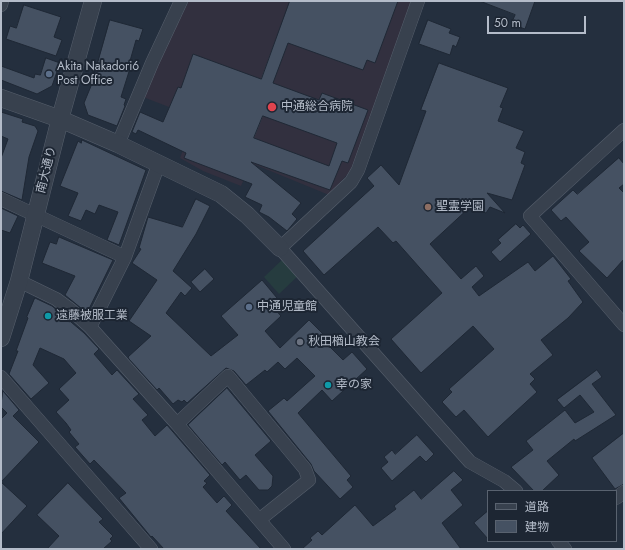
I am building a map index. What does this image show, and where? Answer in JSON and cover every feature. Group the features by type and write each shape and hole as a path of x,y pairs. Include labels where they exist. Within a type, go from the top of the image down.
{"street":[{"path":"1,5 2,1"},
{"name":"南大通り","path":"1,338 19,281 60,119 94,1"},
{"path":"118,144 152,63 181,1"},
{"path":"280,248 351,182 358,170 418,1"},
{"path":"1,98 60,119 118,144 221,194 247,215 280,248 470,462 504,481 515,490"},
{"path":"624,130 530,216 624,325"},
{"path":"90,327 125,258 159,163"},
{"path":"1,199 125,258"},
{"path":"19,281 56,299 90,327 177,424 284,549"},
{"path":"177,424 228,376 305,470 309,480 259,520"},
{"path":"1,377 151,549"}],"shaded area":[{"name":"中通総合病院","path":"189,1 411,1 354,167 329,195 251,163 241,186 203,171 180,158 195,117 143,97 150,78"}],"green space":[{"path":"284,258 299,275 279,294 264,277"}],"building":[{"path":"290,1 398,1 375,63 367,60 363,70 288,43 273,83 319,100 322,93 368,110 348,163 342,161 330,190 251,162 301,203 292,214 297,219 287,231 269,217 259,212 262,205 245,197 252,184 184,158 186,153 138,130 136,134 132,132 140,112 163,122 178,87 181,88 193,54 261,79","holes":["263,116 337,143 329,166 254,138"]},
{"path":"480,1 535,1 525,29 511,24 515,15"},
{"path":"24,5 61,17 54,37 62,40 56,56 6,39 10,26 16,28"},
{"path":"110,20 143,29 139,41 136,40 130,61 132,62 121,97 126,99 125,106 117,126 88,115 84,103 91,86"},
{"path":"428,20 451,29 449,33 460,37 456,47 453,45 450,55 419,44"},
{"path":"46,58 60,63 52,86 37,94 1,80 1,66 34,78 35,74 40,75"},
{"path":"439,63 508,88 500,107 503,108 498,121 524,131 516,148 525,152 521,163 525,165 512,200 487,193 505,213 490,207 486,213 470,207 430,244 461,279 476,266 484,276 472,287 479,296 528,262 535,271 553,256 571,279 568,281 583,302 568,318 541,340 553,355 530,374 535,379 530,384 537,392 488,437 464,410 456,417 442,402 452,392 449,389 494,349 473,326 421,373 391,339 442,293 396,241 393,243 378,227 324,275 303,251 374,186 367,178 381,165 399,185 426,111 421,110"},
{"path":"1,112 23,119 22,122 35,126 38,131 29,157 22,200 1,191 1,158 8,139 1,136"},
{"path":"82,140 146,170 119,245 107,240 118,212 99,205 95,214 86,210 81,221 68,216 78,193 60,186 78,141 81,143"},
{"path":"619,158 624,164 624,184 619,188 624,193 624,259 607,278 579,251 589,242 566,217 561,221 551,210 573,190 577,194"},
{"path":"196,199 210,206 196,234 173,271 192,288 185,296 181,292 166,313 211,356 238,335 221,316 262,280 277,298 270,304 281,316 265,331 280,348 309,320 323,334 320,337 343,360 352,352 367,369 332,401 322,390 298,413 351,476 347,480 353,487 340,499 314,471 311,464 268,411 284,398 287,401 315,376 297,358 285,369 278,362 267,372 265,370 246,385 234,371 226,368 187,403 184,400 182,402 178,400 173,404 159,388 157,390 128,357 151,336 129,321 157,280 132,263 141,249 139,248 148,217 182,227"},
{"path":"1,208 18,216 10,233 1,230"},
{"path":"516,224 520,228 523,225 531,234 500,262 491,252 501,243 498,240"},
{"path":"59,237 113,260 87,313 65,295 75,276 42,263 50,242 56,244"},
{"path":"205,269 214,279 200,292 191,282"},
{"path":"35,298 52,306 84,333 99,349 94,354 112,375 117,370 139,394 133,399 148,415 142,420 155,436 167,425 210,475 204,481 207,483 203,487 217,503 224,496 232,505 226,511 261,549 164,549 152,536 151,537 119,498 126,493 94,460 90,464 75,447 79,444 69,432 71,430 66,423 56,412 69,400 59,389 76,373 64,359 40,348 33,365 49,383 31,399 9,374 18,351 16,351 28,318 27,317"},
{"path":"597,370 602,377 592,384 616,415 575,441 574,439 547,461 559,475 543,490 533,490 511,467 533,450 526,441 565,410 575,423 594,412 580,395 564,408 557,400"},
{"path":"227,388 271,441 255,455 273,476 272,486 268,490 259,490 246,475 240,480 225,462 222,465 188,425"},
{"path":"3,391 19,410 13,416 39,442 1,482 1,419 7,413 1,407"},
{"path":"624,433 624,484 615,489 592,458"},
{"path":"417,435 434,454 426,462 420,456 392,481 381,468 388,462 384,457 392,450 395,454"},
{"path":"454,471 463,480 451,490 463,505 442,523 461,549 302,549 312,540 310,538 318,531 322,535 355,505 373,526 396,509 394,506 414,490 421,499"},
{"path":"1,482 27,506 1,534"},
{"path":"68,483 103,519 99,522 113,536 110,539 112,541 103,549 47,549 59,536 37,515"},
{"path":"487,512 487,538 474,523"}],"place":[{"name":"Akita Nakadori6 Post Office","path":"49,74"},
{"name":"中通総合病院","path":"272,107"},
{"name":"聖霊学園","path":"428,207"},
{"name":"中通児童館","path":"249,307"},
{"name":"遠藤被服工業","path":"48,316"},
{"name":"秋田楢山教会","path":"300,342"},
{"name":"幸の家","path":"328,385"}]}
